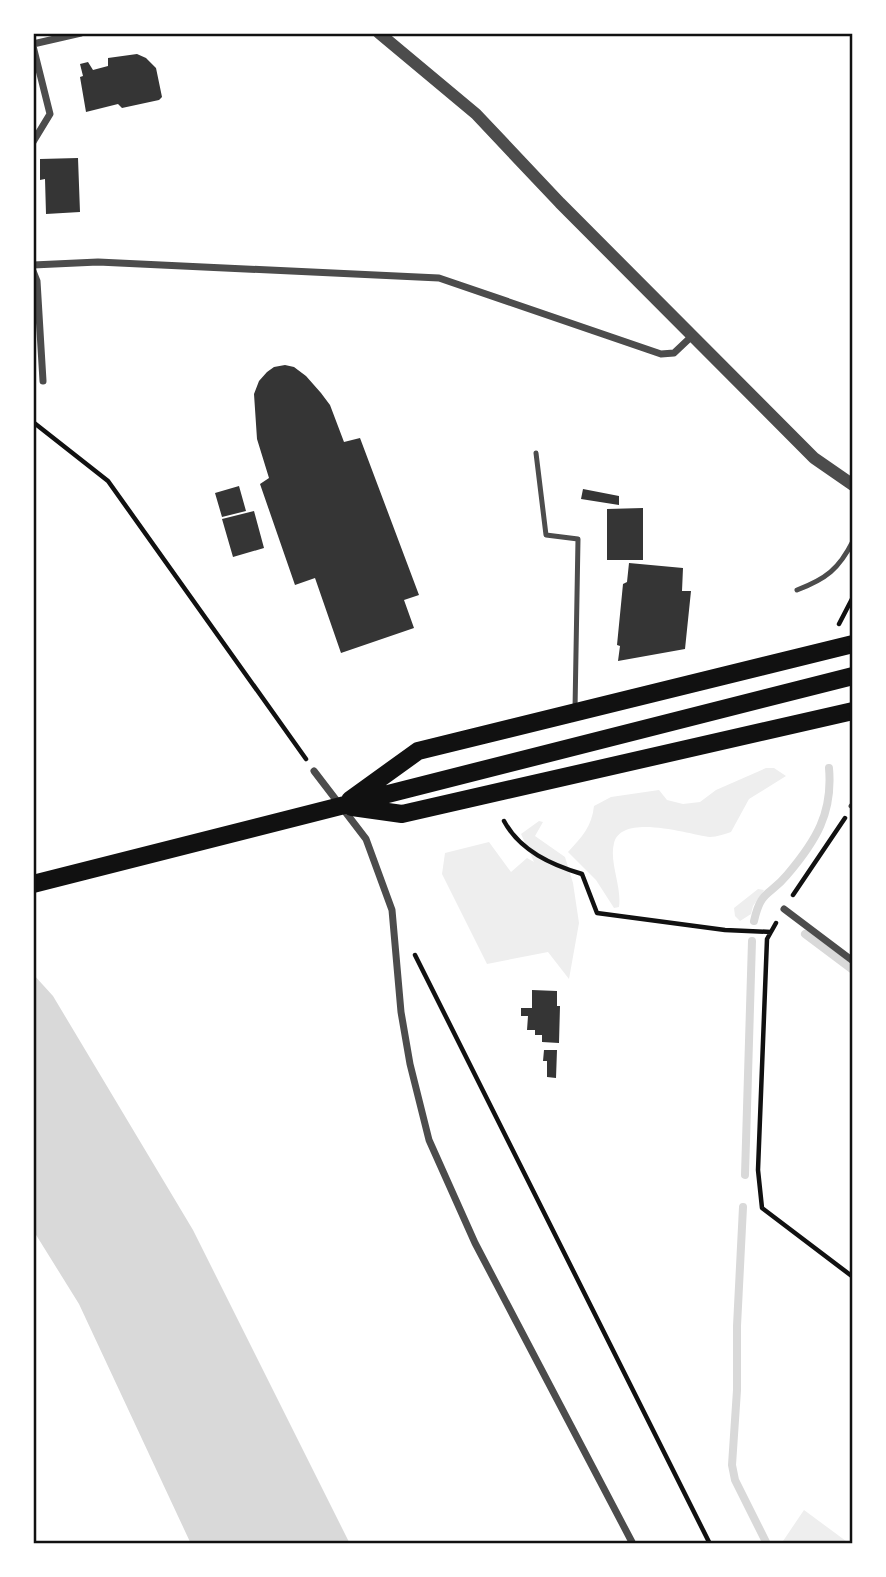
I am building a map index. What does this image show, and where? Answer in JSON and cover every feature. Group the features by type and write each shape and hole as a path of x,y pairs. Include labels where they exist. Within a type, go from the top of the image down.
{"main road":[{"path":"341,806 418,751 853,644"},
{"path":"33,884 853,676"},
{"path":"341,806 402,814 853,711"}],"street":[{"path":"33,142 50,114 33,45 81,33"},
{"path":"379,33 476,114 814,458 853,485"},
{"path":"33,265 98,262 439,278 662,354 674,353 692,336"},
{"path":"33,271 37,281 43,380"},
{"path":"314,771 366,839 392,910 401,1012 410,1064 429,1140 475,1243 633,1544"},
{"path":"783,909 853,961"}],"lane":[{"path":"536,453 547,535 578,540 575,712"},
{"path":"797,590 821,581 846,555 853,541"}],"path":[{"path":"33,422 108,481 314,771"},
{"path":"838,624 853,597"},
{"path":"852,806 783,909 768,939 758,1189 762,1208 853,1277"},
{"path":"505,821 512,835 551,865 582,874 597,913 725,930 771,932"},
{"path":"411,947 710,1544"}],"shaded area":[{"path":"766,768 774,768 786,776 749,799 731,832 710,837 643,827 620,834 614,843 613,851 619,907 614,908 596,880 568,852 586,831 594,806 611,797 659,790 667,800 683,804 700,802 716,790"},
{"path":"539,821 543,822 535,836 565,857 573,883 579,923 569,979 548,952 487,964 442,874 445,853 489,842 511,872 527,858 534,862 521,834"},
{"path":"758,889 764,890 751,914 740,921 735,916 734,908"},
{"path":"33,974 53,996 193,1230 350,1544 191,1544 79,1304 33,1230"},
{"path":"804,1510 850,1544 781,1544"}],"building":[{"path":"137,54 146,58 156,68 162,97 122,108 118,104 86,112 80,64 88,62 93,70 108,66 108,58"},
{"path":"78,158 80,212 46,214 45,179 40,180 40,159"},
{"path":"274,367 294,367 306,376 321,393 330,405 344,442 360,438 419,595 404,600 414,628 341,653 315,578 295,585 260,484 269,478 257,439 254,394 259,381 267,372"},
{"path":"239,486 246,511 222,517 215,493"},
{"path":"583,489 619,496 619,505 581,499"},
{"path":"643,508 643,560 607,560 607,509"},
{"path":"254,511 264,548 233,557 222,519"},
{"path":"629,563 683,568 682,591 691,591 685,649 618,661 623,584 627,582"},
{"path":"532,990 557,991 557,1006 560,1006 559,1043 542,1042 542,1035 535,1035 535,1030 527,1030 528,1016 521,1016 521,1008 532,1008"},
{"path":"544,1050 557,1050 556,1078 547,1077 547,1061 543,1061"}],"waterway":[{"path":"754,921 763,898 781,882 797,862 820,826 828,799 829,768"},
{"path":"805,934 853,970"},
{"path":"745,1175 752,941"},
{"path":"743,1207 732,1465 735,1480 767,1544"}]}
